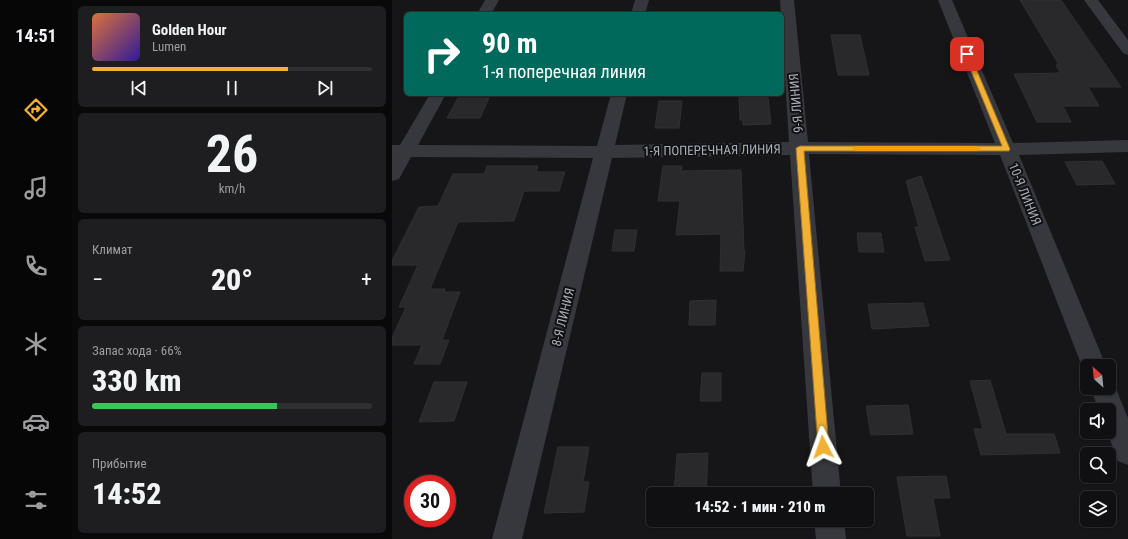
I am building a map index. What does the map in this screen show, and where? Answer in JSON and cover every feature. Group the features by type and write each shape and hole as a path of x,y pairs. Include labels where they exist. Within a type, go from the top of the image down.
{"street":[{"path":"485,12 492,0"},
{"path":"639,12 642,0"},
{"name":"9-Я ЛИНИЯ","path":"788,0 826,487"},
{"name":"10-Я ЛИНИЯ","path":"944,0 1007,149 1091,359"},
{"path":"1091,0 1128,50"},
{"path":"392,174 399,151 437,96"},
{"name":"8-Я ЛИНИЯ","path":"507,539 619,96"},
{"name":"1-Я ПОПЕРЕЧНАЯ ЛИНИЯ","path":"399,151 605,152 800,148 1007,149 1128,146"},
{"path":"1105,395 1128,451"},
{"path":"829,527 830,539"}],"building":[{"path":"1020,0 1061,0 1121,87 1088,87 1099,106 1063,106 1071,122 1037,122 1014,74 1060,73 1056,65 1059,65"},
{"path":"831,35 860,35 869,75 838,75"},
{"path":"739,97 768,97 771,124 743,125 743,120 740,120"},
{"path":"458,98 489,98 480,118 447,118"},
{"path":"659,101 682,101 679,128 655,128"},
{"path":"1102,161 1115,184 1077,185 1065,162"},
{"path":"487,166 538,166 536,172 565,172 559,191 524,191 514,221 458,222 430,289 445,289 444,292 460,292 442,340 449,340 440,364 414,364 422,345 392,345 392,338 406,307 399,307 418,265 392,265 392,261 419,207 438,206 453,174 484,174"},
{"path":"663,166 682,166 681,171 741,170 745,251 743,271 720,271 721,234 676,235 680,201 658,201"},
{"path":"921,176 950,260 925,261 915,227 919,227 906,181"},
{"path":"615,230 637,230 634,251 612,251"},
{"path":"857,233 881,233 884,252 859,252"},
{"path":"716,300 715,325 689,325 690,301"},
{"path":"923,303 929,326 872,329 868,304"},
{"path":"702,373 721,373 721,401 700,401"},
{"path":"990,380 1006,434 1054,434 1060,453 981,455 974,429 983,429 970,381"},
{"path":"434,382 467,382 454,421 419,422"},
{"path":"908,405 913,434 871,435 866,406"},
{"path":"558,447 589,447 583,482 589,482 584,512 544,513"},
{"path":"708,453 706,487 675,487 677,454"},
{"path":"946,476 950,498 933,498 940,536 907,536 897,477"}],"slow traffic":[{"path":"856,148 977,149"}],"route":[{"path":"823,447 800,148 1007,149 967,54"}]}
